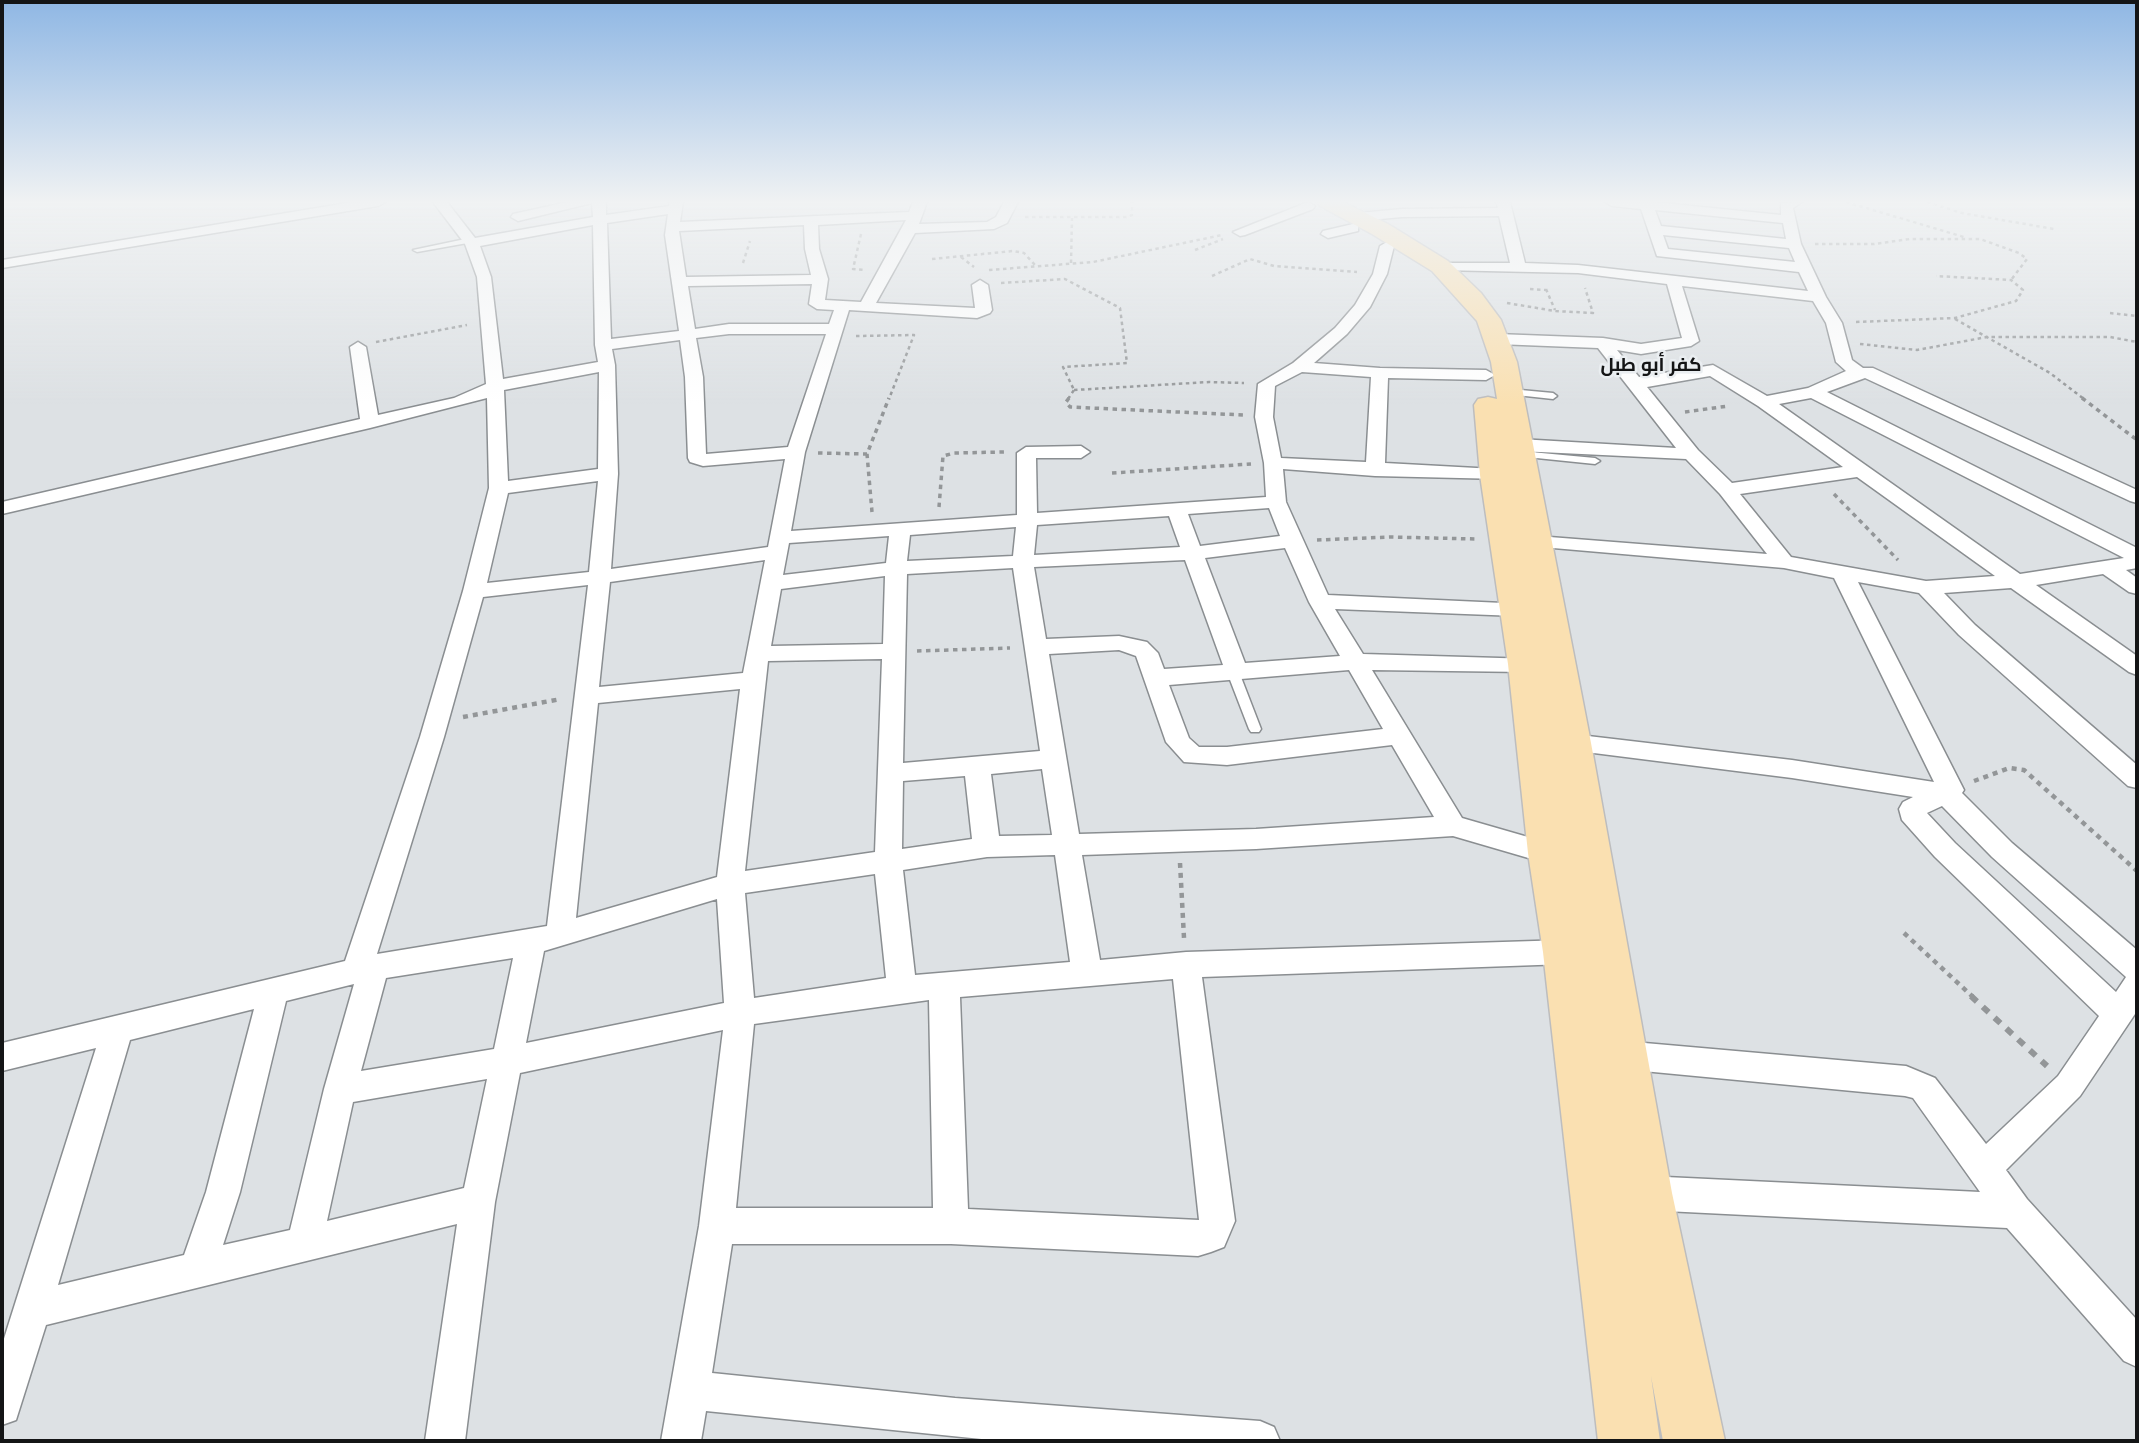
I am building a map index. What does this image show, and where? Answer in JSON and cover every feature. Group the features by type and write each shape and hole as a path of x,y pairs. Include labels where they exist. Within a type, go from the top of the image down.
{"main road":[{"path":"1420,269 1443,286 1463,309 1498,369"},
{"path":"1443,269 1472,298 1489,320 1522,541 1572,743 1645,1193 1694,1441"},
{"path":"1522,541 1517,610 1549,853 1566,952 1629,1441"}],"street":[{"path":"304,1245 365,969 474,591 499,488 495,386 481,269"},
{"path":"445,1441 478,1202 509,1061 545,939 586,696 608,474 607,365 603,345 601,269"},
{"path":"678,269 694,377 698,460 796,452"},
{"path":"818,269 820,279 817,303 979,313 984,310 981,285"},
{"path":"1357,269 1362,307 1341,331 1298,367 1267,384 1264,416 1273,463 1276,502 1320,602 1453,826"},
{"path":"1580,269 1818,297"},
{"path":"1807,269 1818,297 1834,323 1844,362 1859,373"},
{"path":"866,307 889,270"},
{"path":"680,282 820,279"},
{"path":"1298,367 1380,373 1498,369 1603,343 1642,349 1691,341 1673,280"},
{"path":"681,1441 717,1226 740,1013 730,884 753,680 796,452 843,305"},
{"path":"603,345 756,328 833,333"},
{"path":"1603,343 1691,454 1727,490 1784,562"},
{"path":"358,347 370,423"},
{"path":"2,508 370,423 475,397 495,386 607,365"},
{"path":"1637,383 1713,370 1764,402 2137,667"},
{"path":"1764,402 1813,392 1859,373 1868,372 2137,496"},
{"path":"1375,470 1380,373"},
{"path":"1813,392 2137,556"},
{"path":"1081,452 1026,453 1027,521 1023,562 1087,973"},
{"path":"1273,463 1375,470 1511,458 1691,454"},
{"path":"1727,490 1858,471"},
{"path":"499,488 608,474"},
{"path":"474,591 599,576 777,545 900,530 1276,502"},
{"path":"1177,511 1235,672"},
{"path":"900,530 896,568 888,862 902,989"},
{"path":"773,583 896,568 1193,553 1292,541"},
{"path":"1522,541 1784,562 1926,588 2017,581 2137,562"},
{"path":"2108,568 2137,587"},
{"path":"1842,572 1949,792 2002,850 2137,968"},
{"path":"1926,588 1967,630 2137,779"},
{"path":"1320,602 1434,604 1517,610"},
{"path":"1035,647 1129,644 1146,653 1178,742 1193,756 1227,756 1398,736"},
{"path":"759,654 894,651"},
{"path":"1155,678 1357,662 1526,664"},
{"path":"586,696 753,680"},
{"path":"1572,743 1792,768 1949,792"},
{"path":"892,773 1055,760"},
{"path":"977,765 987,847"},
{"path":"1949,792 1912,809 1911,813 1945,850 2117,1013"},
{"path":"2,1057 365,969 545,939 730,884 987,847 1256,839 1453,826 1549,853"},
{"path":"340,1089 509,1061 740,1013 902,989 1185,965 1566,952"},
{"path":"717,1226 951,1226 1198,1238 1211,1234 1217,1221 1185,965"},
{"path":"944,985 951,1226"},
{"path":"1983,1169 2068,1086 2137,986"},
{"path":"198,1268 223,1192 274,990"},
{"path":"2,1406 118,1029"},
{"path":"1622,1055 1915,1084 1933,1097 2015,1211 2137,1348"},
{"path":"1645,1193 2015,1211"},
{"path":"30,1310 478,1202"},
{"path":"688,1390 955,1418 1260,1441"}],"lane":[{"path":"1498,369 1553,397"},
{"path":"1511,458 1595,461"},
{"path":"1235,672 1255,729"}],"path":[{"path":"738,280 741,269"},
{"path":"853,269 889,270"},
{"path":"976,269 997,269"},
{"path":"1212,276 1227,269"},
{"path":"1472,298 1589,314 1595,311 1577,269"},
{"path":"2011,280 2019,269"},
{"path":"1834,323 1955,318 2016,300 2023,290 2011,280 1936,276"},
{"path":"981,285 1065,279 1120,308 1128,363 1063,367 1074,390"},
{"path":"1546,290 1555,311"},
{"path":"2110,313 2137,316"},
{"path":"1955,318 2050,373 2137,440"},
{"path":"358,347 488,320"},
{"path":"833,333 914,335 867,454 874,533"},
{"path":"1841,342 1917,350 1987,337 2110,337 2137,342"},
{"path":"1074,390 1209,382 1267,384"},
{"path":"1074,390 1066,402 1070,407 1264,416"},
{"path":"1663,419 1691,410 1764,402"},
{"path":"796,452 867,454"},
{"path":"938,526 943,456 954,453 1026,453"},
{"path":"1112,473 1273,463"},
{"path":"1817,477 1926,588"},
{"path":"1292,541 1390,537 1522,541"},
{"path":"894,651 1035,647"},
{"path":"437,719 586,696"},
{"path":"1949,792 2008,768 2024,770 2137,871"},
{"path":"1179,841 1185,965"},
{"path":"1904,933 2068,1086"}],"district":[{"name":"كفر أبو طبل","path":"1651,366"}]}
